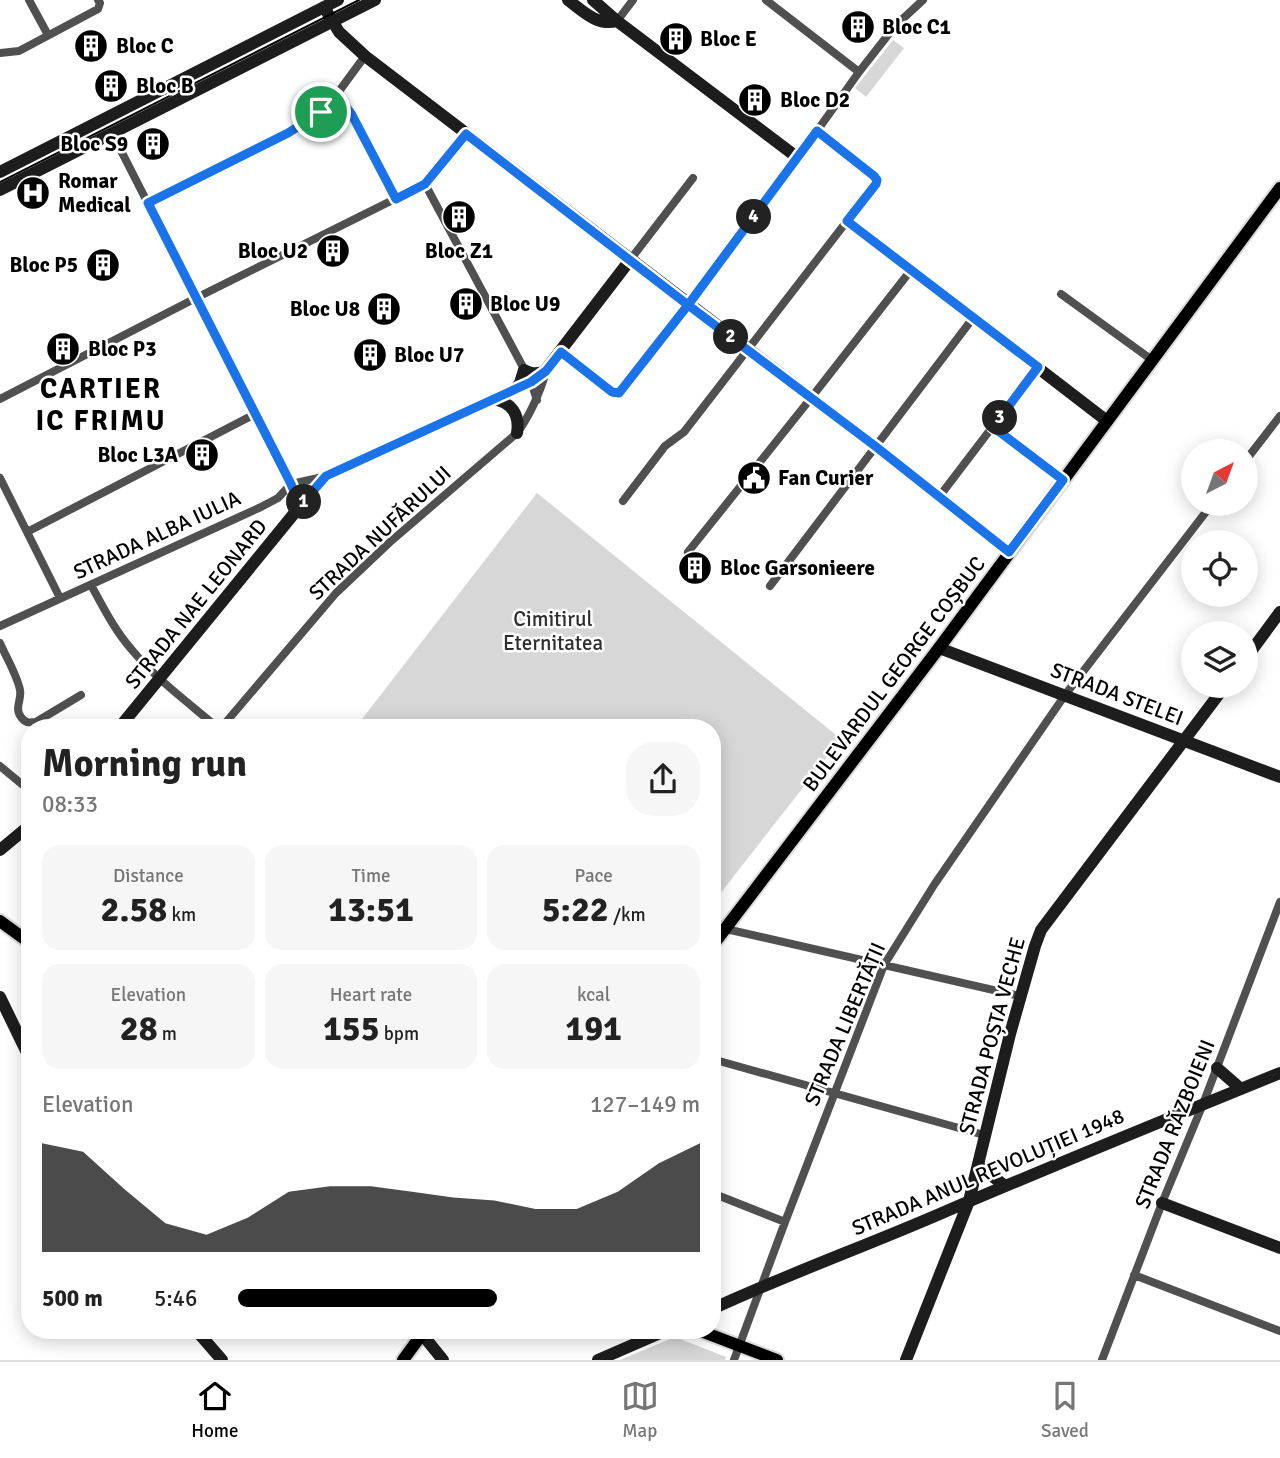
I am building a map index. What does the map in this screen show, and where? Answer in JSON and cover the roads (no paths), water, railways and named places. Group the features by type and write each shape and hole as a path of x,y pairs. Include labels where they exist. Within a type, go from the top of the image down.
{"main road":[{"name":"BULEVARDUL GEORGE COȘBUC","path":"721,935 939,648 1280,188"},
{"path":"0,921 21,936"},
{"path":"403,1360 419,1339"},
{"path":"721,1339 777,1360"}],"street":[{"path":"29,0 48,35"},
{"path":"0,53 19,51 98,9 98,0"},
{"path":"0,172 338,0"},
{"path":"0,190 375,0"},
{"path":"568,0 592,18 607,24 617,21 634,0"},
{"path":"593,0 798,158"},
{"path":"766,0 859,72"},
{"path":"561,352 612,392 619,393 798,158 859,72 895,26 923,0"},
{"path":"324,7 339,32 365,56 875,446 1009,552"},
{"path":"148,203 311,120 334,99 365,56"},
{"path":"334,99 344,104 352,115 396,199"},
{"path":"623,501 666,446 684,432 876,184 874,176 817,131"},
{"path":"112,133 300,506"},
{"path":"0,399 425,184 466,134"},
{"path":"528,376 546,371 693,178"},
{"path":"425,184 528,376 537,400"},
{"path":"847,221 1107,421"},
{"path":"688,552 911,270"},
{"path":"1062,294 1152,360"},
{"path":"770,586 973,318"},
{"path":"939,497 1038,367"},
{"name":"STRADA NUFĂRULUI","path":"228,719 336,593 390,542 517,433 537,400 546,371"},
{"name":"STRADA NAE LEONARD","path":"126,719 326,476 515,389 528,376"},
{"path":"493,399 505,402 513,409 518,420 517,433"},
{"path":"27,532 255,414"},
{"path":"1258,444 1280,416"},
{"path":"993,427 1063,480"},
{"name":"STRADA ALBA IULIA","path":"0,626 278,498 291,484 326,476"},
{"path":"0,478 60,598"},
{"name":"STRADA LIBERTĂȚII","path":"734,1360 884,965 934,884 1065,695 1203,516"},
{"path":"91,585 130,649 209,719"},
{"path":"1258,642 1280,612"},
{"path":"0,643 21,693 18,713 21,719"},
{"name":"STRADA STELEI","path":"939,648 1280,777"},
{"path":"41,719 81,695"},
{"name":"STRADA POȘTA VECHE","path":"906,1360 969,1201 1020,996 1041,930 1216,698"},
{"path":"0,766 21,784"},
{"path":"1,851 21,833"},
{"name":"STRADA RĂZBOIENI","path":"1102,1360 1280,902"},
{"path":"726,929 1020,996"},
{"path":"0,997 21,1040"},
{"path":"721,1062 984,1135"},
{"path":"1217,1068 1241,1089"},
{"name":"STRADA ANUL REVOLUȚIEI 1948","path":"721,1305 1280,1073"},
{"path":"978,1165 1005,1186"},
{"path":"721,1197 785,1222"},
{"path":"1162,1203 1280,1248"},
{"path":"1135,1275 1280,1331"},
{"path":"204,1339 222,1360"},
{"path":"429,1339 443,1360"},
{"path":"598,1360 646,1339"}],"tram line":[{"path":"0,182 359,0"},
{"path":"0,921 21,937"},
{"path":"719,1339 774,1360"}],"place":[{"name":"Bloc C1","path":"858,27"},
{"name":"Bloc E","path":"676,39"},
{"name":"Bloc C","path":"91,46"},
{"name":"Bloc B","path":"111,86"},
{"name":"Bloc D2","path":"755,100"},
{"name":"Bloc S9","path":"153,144"},
{"name":"Romar Medical","path":"33,193"},
{"name":"Bloc Z1","path":"459,217"},
{"name":"Bloc U2","path":"333,251"},
{"name":"Bloc P5","path":"103,265"},
{"name":"Bloc U9","path":"466,304"},
{"name":"Bloc U8","path":"384,309"},
{"name":"Bloc P3","path":"63,349"},
{"name":"Bloc U7","path":"370,355"},
{"name":"Bloc L3A","path":"202,455"},
{"name":"Fan Curier","path":"754,478"},
{"name":"Bloc Garsonieere","path":"695,568"}],"district":[{"name":"CARTIER IC FRIMU","path":"101,405"}],"park label":[{"name":"Cimitirul Eternitatea","path":"553,631"}]}
